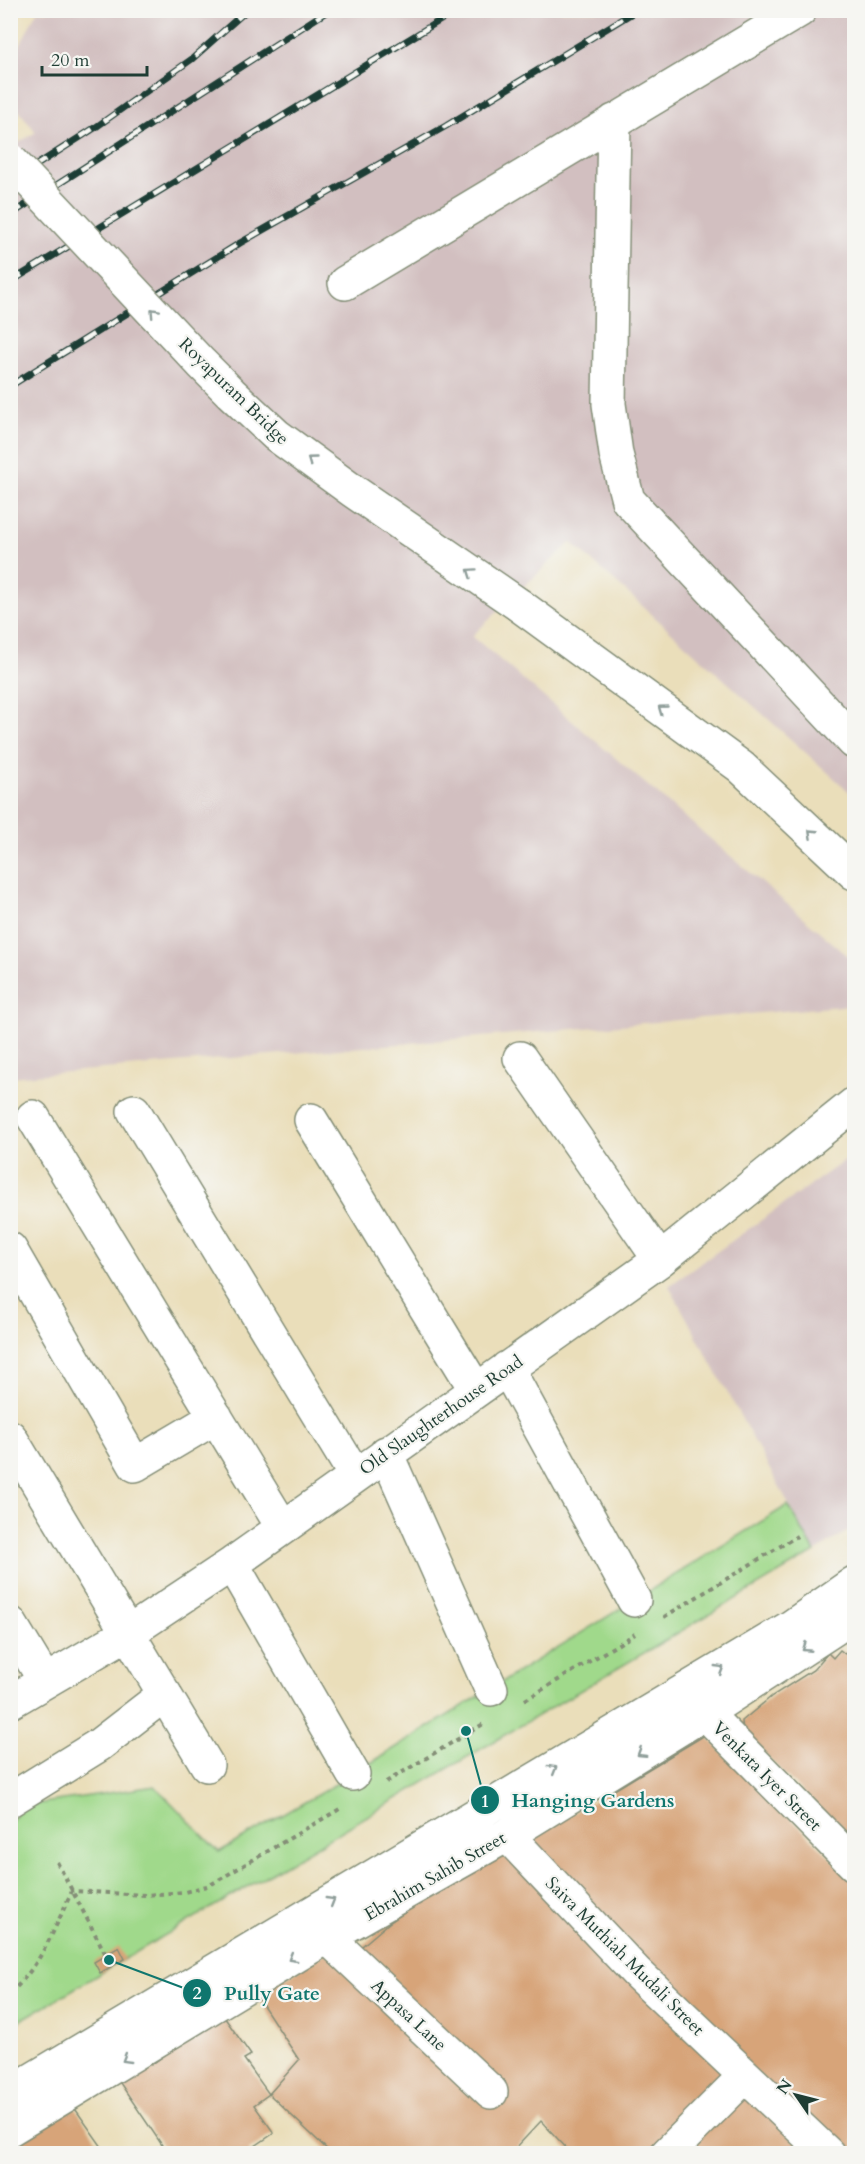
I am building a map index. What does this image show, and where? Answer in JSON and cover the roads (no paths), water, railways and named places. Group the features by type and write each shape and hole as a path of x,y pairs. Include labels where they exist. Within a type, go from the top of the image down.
{"street":[{"path":"345,283 800,10"},
{"path":"614,121 609,404 616,454 628,500 855,742"},
{"name":"Royapuram Bridge","path":"10,160 216,378 276,435 519,605 741,767 855,873"},
{"path":"520,1058 660,1260"},
{"name":"Old Slaughterhouse Road","path":"10,1702 128,1633 232,1564 282,1526 660,1260 855,1104"},
{"path":"134,1111 356,1475"},
{"path":"33,1117 282,1526"},
{"path":"311,1120 476,1390"},
{"path":"10,1249 135,1465 216,1417"},
{"path":"507,1368 646,1610"},
{"path":"10,1437 207,1765"},
{"path":"386,1453 491,1704"},
{"path":"232,1564 363,1786"},
{"name":"Ebrahim Sahib Street","path":"10,2093 791,1627 855,1583"},
{"name":"Ebrahim Sahib Street","path":"10,2129 327,1937 507,1835 705,1713 855,1616"},
{"path":"10,1623 45,1681"},
{"path":"10,1800 99,1745 165,1694"},
{"name":"Venkata Iyer Street","path":"705,1713 855,1864"},
{"name":"Saiva Muthiah Mudali Street","path":"507,1835 637,1973 828,2154"},
{"name":"Appasa Lane","path":"327,1937 491,2092"},
{"path":"667,2154 745,2076"}],"railway":[{"path":"10,182 96,127 192,59 247,10"},
{"path":"10,215 329,10"},
{"path":"10,282 457,10"},
{"path":"10,386 240,243 446,126 637,10"}],"place":[{"name":"Hanging Gardens","path":"466,1731"},
{"name":"Pully Gate","path":"109,1960"}]}
